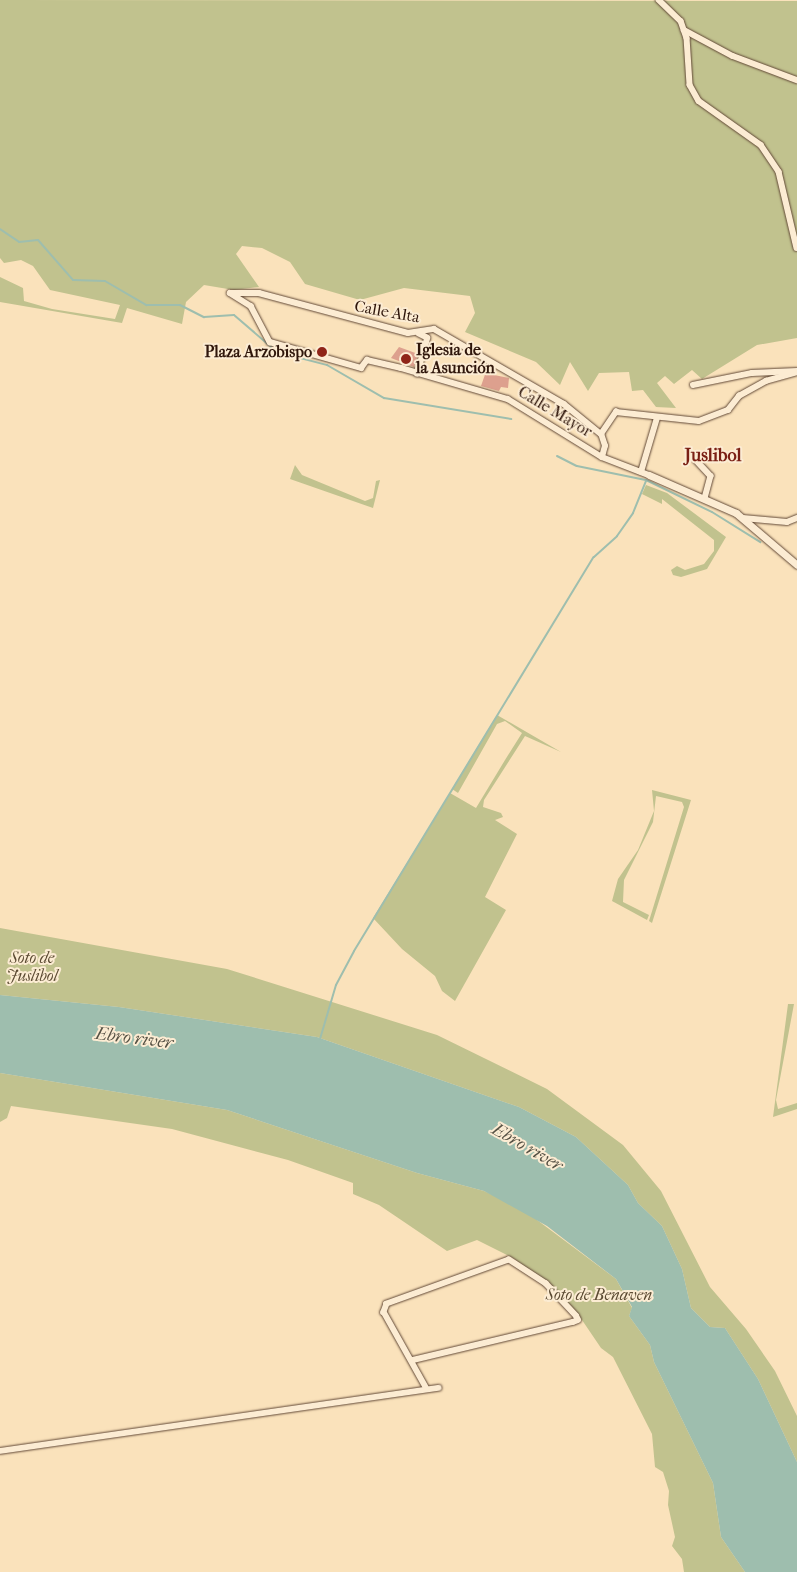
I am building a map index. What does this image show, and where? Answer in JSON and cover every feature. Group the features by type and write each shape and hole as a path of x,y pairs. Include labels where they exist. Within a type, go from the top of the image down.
{"street":[{"path":"659,0 684,30 733,56 797,80"},
{"path":"684,30 690,85 699,101 742,129 769,156 779,172 797,248"},
{"name":"Calle Alta","path":"361,368 270,342 250,306 230,293 259,293 345,318 419,334 434,329 564,404 600,434"},
{"path":"417,374 427,338 419,334"},
{"name":"Calle Mayor","path":"361,368 367,360 508,399 602,456 649,475"},
{"path":"602,456 605,446 600,434 616,412 657,418 699,421 728,410 739,396 766,381 797,372"},
{"path":"693,385 752,373 797,372"},
{"path":"641,472 657,418"},
{"path":"695,459 711,476 705,499"},
{"path":"649,475 743,518 770,545 797,565"},
{"path":"743,518 787,522 797,518"},
{"path":"413,1360 578,1320 546,1284 509,1260 387,1304 384,1312 413,1360 426,1387"},
{"path":"0,1451 252,1417 426,1387 438,1388"}],"green space":[{"path":"0,0 797,1 797,338 757,345 702,379 692,370 674,384 665,376 657,383 676,408 656,407 643,390 632,391 629,372 599,373 588,391 570,362 560,385 536,362 465,332 475,313 470,296 404,288 360,300 305,284 290,262 262,248 242,246 236,254 259,287 234,290 204,285 186,302 182,324 127,308 122,323 0,302 0,277 23,288 24,301 52,309 115,319 120,305 50,290 33,266 21,260 4,263 0,258"},
{"path":"295,465 302,475 365,501 373,498 376,481 380,480 373,508 290,479"},
{"path":"646,485 667,493 726,537 707,569 681,577 673,575 671,570 677,566 685,570 704,564 714,551 714,540 662,499 662,504 642,494"},
{"path":"497,715 561,752 525,736 484,800 483,807 501,813 503,817 495,820 517,834 485,897 506,910 455,1001 442,991 435,976 402,949 373,918 450,793 476,808 522,733 505,721 497,724 458,793 452,789"},
{"path":"652,790 691,800 652,923 649,921 684,807 682,802 656,796 653,822 624,880 623,902 649,915 647,920 612,901 618,879 638,850 654,811"},
{"name":"Soto de Juslibol","path":"0,928 227,969 437,1035 547,1089 623,1145 661,1191 710,1287 746,1329 775,1371 797,1416 797,1462 758,1379 725,1328 710,1327 691,1308 682,1269 662,1226 638,1203 628,1185 576,1137 519,1107 317,1037 119,1007 0,995"},
{"path":"788,1004 794,1004 776,1100 778,1109 797,1103 797,1109 773,1117"},
{"name":"Soto de Benaven","path":"0,1073 227,1110 417,1173 484,1191 521,1208 616,1279 632,1308 629,1316 650,1345 654,1362 713,1483 721,1537 745,1572 684,1572 682,1559 672,1546 675,1537 668,1505 669,1491 663,1472 655,1467 652,1434 613,1357 601,1348 582,1320 547,1282 513,1258 477,1240 447,1251 379,1205 353,1194 353,1183 288,1160 172,1129 11,1106 7,1118 0,1122"}],"water":[{"name":"Ebro river","path":"0,995 119,1007 317,1037 519,1107 576,1137 628,1185 638,1203 662,1226 682,1269 691,1308 710,1327 725,1328 758,1379 797,1462 797,1572 745,1572 721,1537 713,1483 654,1362 650,1345 629,1316 632,1307 616,1279 547,1226 484,1191 417,1173 227,1110 0,1073"}],"building":[{"name":"Iglesia de la Asunción","path":"399,347 418,354 414,367 391,358"},
{"path":"488,366 495,370 494,375 509,378 508,388 501,387 499,391 481,386"}],"waterway":[{"path":"0,229 19,242 38,240 73,280 105,281 146,305 180,305 204,317 234,315 277,352 327,365 384,398 511,419"},
{"path":"557,456 577,466 646,480 712,512 760,542"},
{"path":"320,1039 336,985 354,951 594,557 617,536 633,513 646,480"}],"place":[{"name":"Plaza Arzobispo","path":"322,352"},
{"name":"Iglesia de la Asunción","path":"406,359"}],"district":[{"name":"Juslibol","path":"713,456"}]}
